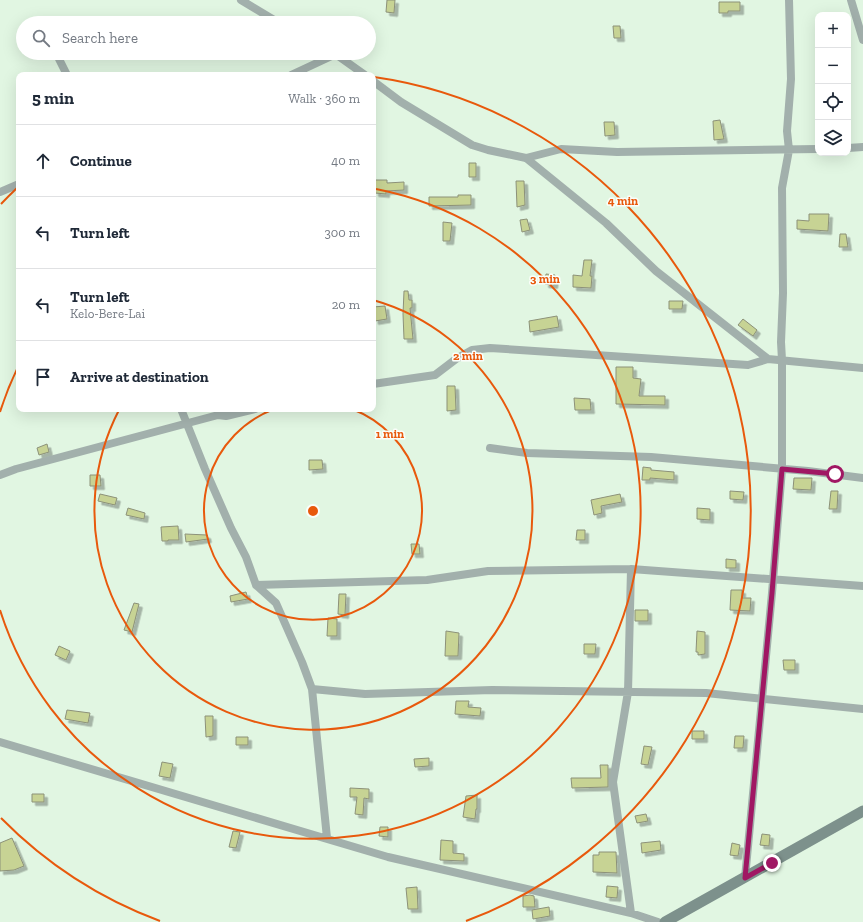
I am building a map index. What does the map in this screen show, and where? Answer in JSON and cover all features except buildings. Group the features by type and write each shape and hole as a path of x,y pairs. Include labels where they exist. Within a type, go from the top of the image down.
{"main road":[{"path":"665,922 863,811"}],"street":[{"path":"242,0 268,16"},
{"path":"745,878 782,469 782,188 789,150 787,131 791,79 789,0"},
{"path":"851,0 863,40"},
{"path":"60,60 66,72"},
{"path":"296,72 322,60"},
{"path":"344,60 361,72"},
{"path":"376,83 401,102 472,145 526,158 561,149 617,152 815,149"},
{"path":"851,148 863,147"},
{"path":"526,158 606,223 656,271 768,359"},
{"path":"0,192 16,185"},
{"path":"376,384 435,375 456,359 472,350 490,348 748,365 768,359 863,368"},
{"path":"182,412 224,513 246,557 256,585 276,603 302,662 312,689 327,838"},
{"path":"0,475 16,469 186,423 218,415 226,416 243,412"},
{"path":"490,448 527,453 651,457 808,471 863,478"},
{"path":"256,585 427,580 488,571 631,568 863,586"},
{"path":"631,568 628,692 613,782 631,913"},
{"path":"312,689 365,694 492,690 706,693 863,709"},
{"path":"0,742 388,857 631,913 658,922"}],"route":[{"path":"772,863 745,878 772,593 782,469 835,474"}]}
